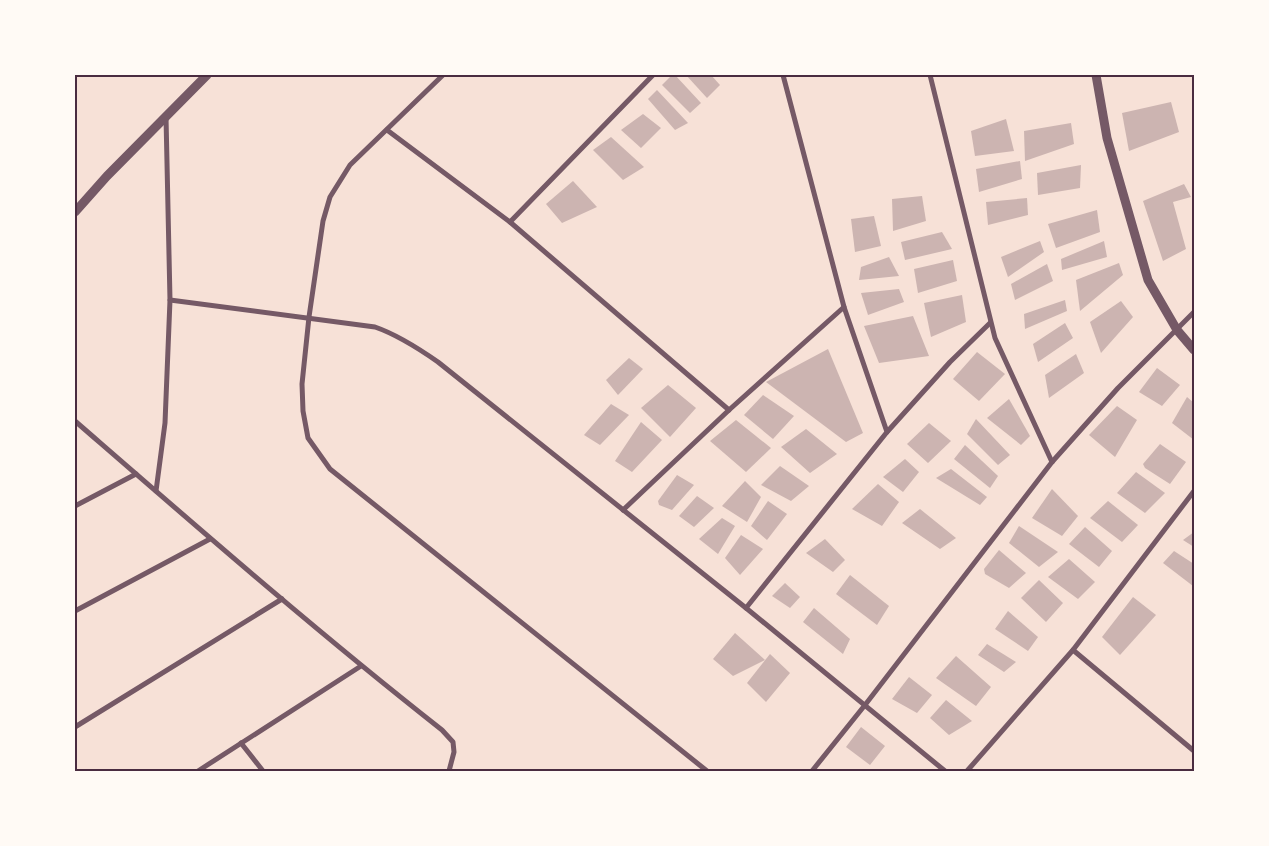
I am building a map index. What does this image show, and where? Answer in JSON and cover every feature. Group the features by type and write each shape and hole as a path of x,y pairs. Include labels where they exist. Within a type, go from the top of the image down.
{"street":[{"path":"75,212 207,75"},
{"path":"443,75 350,165 330,197 323,221 302,384 303,411 308,438 330,469 707,771"},
{"path":"510,222 653,75"},
{"path":"783,75 844,307 887,432"},
{"path":"930,75 990,323 995,338 1052,462"},
{"path":"1096,75 1107,138 1148,280 1177,330 1194,350"},
{"path":"156,491 165,423 170,300 166,117"},
{"path":"387,130 510,222 729,410"},
{"path":"170,300 375,327 392,333 409,343 438,362 746,608 945,771"},
{"path":"623,510 729,410 844,307"},
{"path":"812,771 1052,462 1118,388 1194,312"},
{"path":"746,608 887,432 950,362 990,323"},
{"path":"75,421 210,539 361,666 442,730 453,742 454,752 449,771"},
{"path":"75,506 136,474"},
{"path":"967,771 1073,650 1194,491"},
{"path":"75,611 210,539"},
{"path":"75,727 282,599"},
{"path":"1073,650 1194,750"},
{"path":"198,771 361,666"},
{"path":"242,743 263,771"}],"building":[{"path":"672,75 675,75 701,103 690,113 662,85"},
{"path":"686,75 711,75 720,85 707,98"},
{"path":"657,90 688,123 675,130 648,99"},
{"path":"1171,102 1179,132 1129,151 1122,113"},
{"path":"643,114 661,128 641,148 621,130"},
{"path":"1006,119 1014,151 975,156 971,131"},
{"path":"1071,123 1074,144 1025,161 1024,131"},
{"path":"611,137 644,167 623,180 593,150"},
{"path":"1020,161 1022,179 979,192 976,169"},
{"path":"1081,165 1080,188 1038,195 1037,173"},
{"path":"573,181 597,207 562,223 546,204"},
{"path":"1184,184 1191,197 1173,202 1186,249 1163,261 1143,201"},
{"path":"922,196 926,221 893,231 892,199"},
{"path":"1027,198 1028,215 988,225 986,202"},
{"path":"1097,210 1100,232 1056,248 1048,224"},
{"path":"874,216 881,246 855,252 851,219"},
{"path":"942,232 952,249 905,260 901,242"},
{"path":"1040,241 1044,252 1008,277 1001,257"},
{"path":"1104,241 1107,257 1062,270 1061,259"},
{"path":"889,257 899,276 859,280 861,267"},
{"path":"953,260 957,281 918,293 914,269"},
{"path":"1119,263 1123,275 1080,311 1076,280"},
{"path":"1047,264 1053,281 1015,300 1011,284"},
{"path":"899,289 904,302 868,315 861,293"},
{"path":"962,295 966,322 931,337 924,303"},
{"path":"1065,300 1067,311 1025,329 1024,314"},
{"path":"1121,301 1133,317 1101,353 1090,322"},
{"path":"913,316 929,356 879,363 864,326"},
{"path":"1065,323 1073,338 1038,362 1033,344"},
{"path":"828,349 863,433 846,442 766,382"},
{"path":"977,352 1005,374 979,401 953,379"},
{"path":"1076,354 1084,373 1049,398 1045,375"},
{"path":"629,358 643,369 618,395 606,380"},
{"path":"1157,368 1180,385 1162,406 1139,392"},
{"path":"668,385 696,408 670,437 641,408"},
{"path":"763,395 794,416 773,439 744,415"},
{"path":"1187,397 1194,403 1194,440 1172,423"},
{"path":"1009,399 1030,436 1021,445 987,418"},
{"path":"611,404 629,415 600,445 584,435"},
{"path":"1117,406 1137,420 1115,457 1089,435"},
{"path":"976,419 1010,455 998,465 967,434"},
{"path":"736,420 771,448 746,472 710,441"},
{"path":"641,422 662,440 632,472 615,461"},
{"path":"929,423 951,441 928,463 907,444"},
{"path":"806,429 837,454 810,473 781,447"},
{"path":"1160,444 1186,462 1170,484 1145,468 1143,464"},
{"path":"965,445 998,476 990,488 954,459"},
{"path":"905,459 919,472 903,492 883,477"},
{"path":"780,466 809,486 791,501 761,485"},
{"path":"951,469 987,497 980,505 936,478"},
{"path":"1136,472 1165,493 1145,513 1117,493"},
{"path":"677,475 694,485 672,510 659,505 658,501"},
{"path":"745,481 761,497 747,522 722,506"},
{"path":"878,484 899,502 882,526 852,509"},
{"path":"1052,489 1078,516 1062,536 1032,518"},
{"path":"697,496 714,508 694,527 679,516"},
{"path":"768,501 787,514 767,540 751,526"},
{"path":"1108,501 1138,525 1122,542 1090,518"},
{"path":"920,509 956,538 940,549 902,523"},
{"path":"722,518 735,526 718,554 699,539"},
{"path":"1019,526 1058,552 1039,567 1009,543"},
{"path":"1085,527 1112,551 1099,567 1069,544"},
{"path":"1194,532 1194,547 1183,540"},
{"path":"741,535 763,549 740,575 725,558"},
{"path":"825,539 845,560 833,572 806,553"},
{"path":"999,550 1026,573 1009,588 985,574 984,569"},
{"path":"1174,551 1194,564 1193,586 1163,563"},
{"path":"1069,559 1095,582 1078,599 1048,577"},
{"path":"850,575 889,606 877,625 836,594"},
{"path":"1039,580 1063,603 1046,622 1021,598"},
{"path":"785,583 800,597 790,608 772,596"},
{"path":"1133,597 1156,615 1120,655 1102,637"},
{"path":"814,608 850,639 843,654 803,622"},
{"path":"1008,611 1038,637 1028,651 995,629"},
{"path":"735,633 765,660 733,676 713,659"},
{"path":"987,644 1016,662 1004,672 978,655"},
{"path":"770,654 790,673 766,702 747,683"},
{"path":"956,656 991,687 976,706 936,678"},
{"path":"909,677 932,695 917,713 892,699"},
{"path":"946,700 972,721 949,735 930,718"},
{"path":"861,727 885,746 870,765 846,747"}]}
